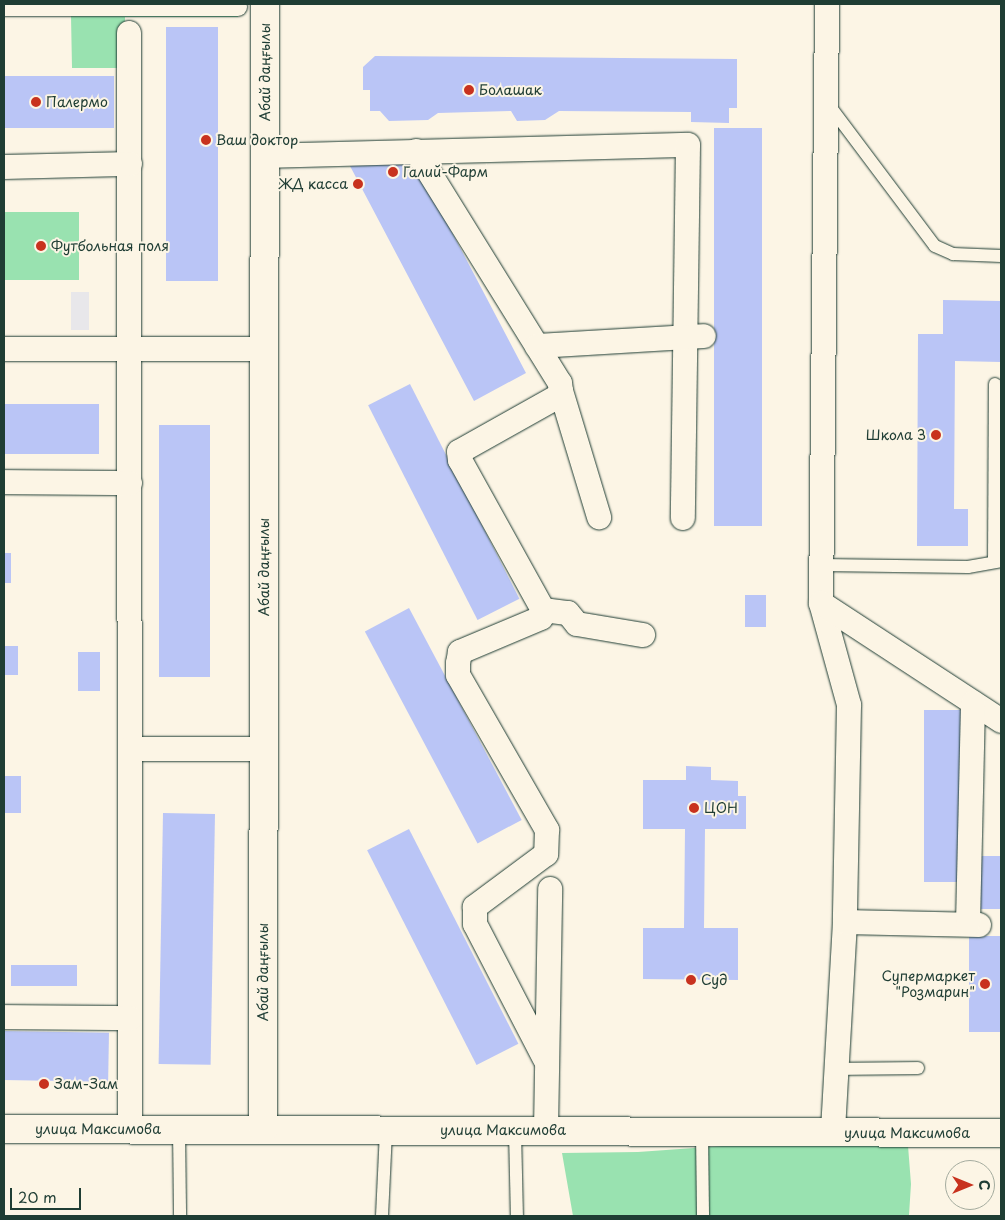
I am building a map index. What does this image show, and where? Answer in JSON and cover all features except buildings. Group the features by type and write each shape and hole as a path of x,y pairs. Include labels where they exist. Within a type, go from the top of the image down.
{"street":[{"name":"Абай даңғылы","path":"262,1129 265,4"},
{"path":"827,4 821,603 849,705 845,922 833,1132"},
{"path":"4,7 238,7"},
{"path":"129,33 130,1129"},
{"path":"265,156 688,145 694,335 683,518"},
{"path":"416,151 560,382 561,391 599,517"},
{"path":"4,167 130,164"},
{"path":"537,346 694,335"},
{"path":"4,349 264,349"},
{"path":"545,1059 475,924 474,906 546,854 547,830 458,675 460,652 541,618 543,610 460,460 459,452 557,397 561,391"},
{"path":"4,482 130,482"},
{"path":"821,603 1001,721"},
{"path":"543,610 568,613 577,624 643,635"},
{"path":"845,922 974,925 973,703"},
{"path":"130,750 263,749"},
{"path":"546,1130 545,1059 550,889"},
{"path":"4,1017 130,1018"},
{"name":"улица Максимова","path":"4,1129 1001,1133"}],"lane":[{"path":"826,102 935,246 953,254 1001,256"},
{"path":"822,565 968,566 997,562 995,384"},
{"path":"837,1069 918,1068"},
{"path":"179,1129 180,1216"},
{"path":"382,1216 386,1130"},
{"path":"515,1131 517,1216"},
{"path":"702,1132 704,1216"}],"shaded area":[{"path":"71,292 89,292 89,330 71,330"}],"green space":[{"path":"4,4 238,4 238,17 125,17 125,68 72,68 71,16 4,16"},
{"name":"Футбольная поля","path":"4,212 79,212 79,280 4,280"},
{"path":"907,1133 911,1184 909,1215 1001,1216 573,1216 562,1153 638,1152"}],"place":[{"name":"Болашак","path":"469,90"},
{"name":"Палермо","path":"36,102"},
{"name":"Ваш доктор","path":"206,140"},
{"name":"Галий-Фарм","path":"393,172"},
{"name":"ЖД касса","path":"358,184"},
{"name":"Футбольная поля","path":"41,246"},
{"name":"Школа 3","path":"936,435"},
{"name":"ЦОН","path":"694,808"},
{"name":"Суд","path":"691,980"},
{"name":"Супермаркет \"Розмарин\"","path":"985,984"},
{"name":"Зам-Зам","path":"44,1084"}]}
